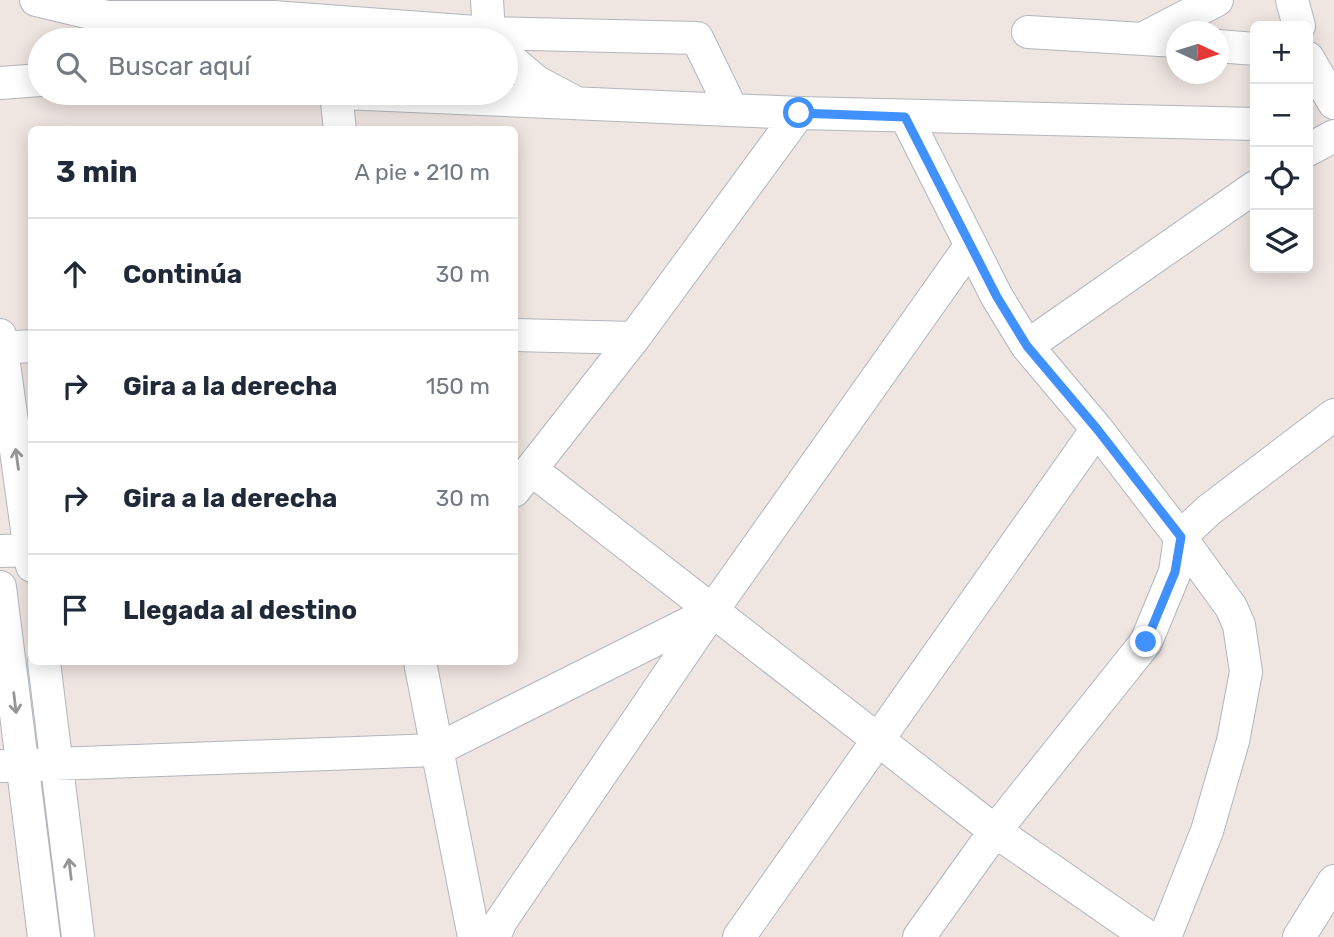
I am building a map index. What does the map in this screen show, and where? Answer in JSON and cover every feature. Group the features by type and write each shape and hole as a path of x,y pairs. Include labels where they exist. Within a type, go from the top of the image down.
{"street":[{"path":"36,0 107,17 131,28 273,17 368,28"},
{"path":"487,0 494,28"},
{"path":"1144,38 1217,0"},
{"path":"1292,0 1298,21"},
{"path":"1028,33 1166,40"},
{"path":"518,42 697,38 732,110"},
{"path":"1229,47 1250,49"},
{"path":"1313,57 1334,56"},
{"path":"518,63 537,82 575,102"},
{"path":"1313,66 1334,103"},
{"path":"0,83 28,81"},
{"path":"518,101 905,117 1250,124"},
{"path":"337,105 340,126"},
{"path":"799,113 634,338 523,481 712,611 995,831 1148,937"},
{"path":"905,117 997,297 1027,346 1097,429 1181,537 1231,607 1245,645 1246,672 1222,787 1165,937"},
{"path":"1313,125 1334,127"},
{"path":"1313,147 1334,136"},
{"path":"1027,346 1250,190"},
{"path":"494,937 501,921 712,611 971,245"},
{"path":"518,335 634,338"},
{"path":"8,344 23,554"},
{"path":"919,937 995,831 1146,642 1175,572 1181,537 1209,510 1334,415"},
{"path":"739,937 880,741 1097,429"},
{"path":"0,587 12,766 44,937"},
{"path":"12,766 436,750 712,611"},
{"path":"44,665 78,937"},
{"path":"421,665 474,937"},
{"path":"1299,937 1334,881"}],"route":[{"path":"799,113 905,117 997,297 1027,346 1097,429 1181,537 1175,572 1146,642"}]}
